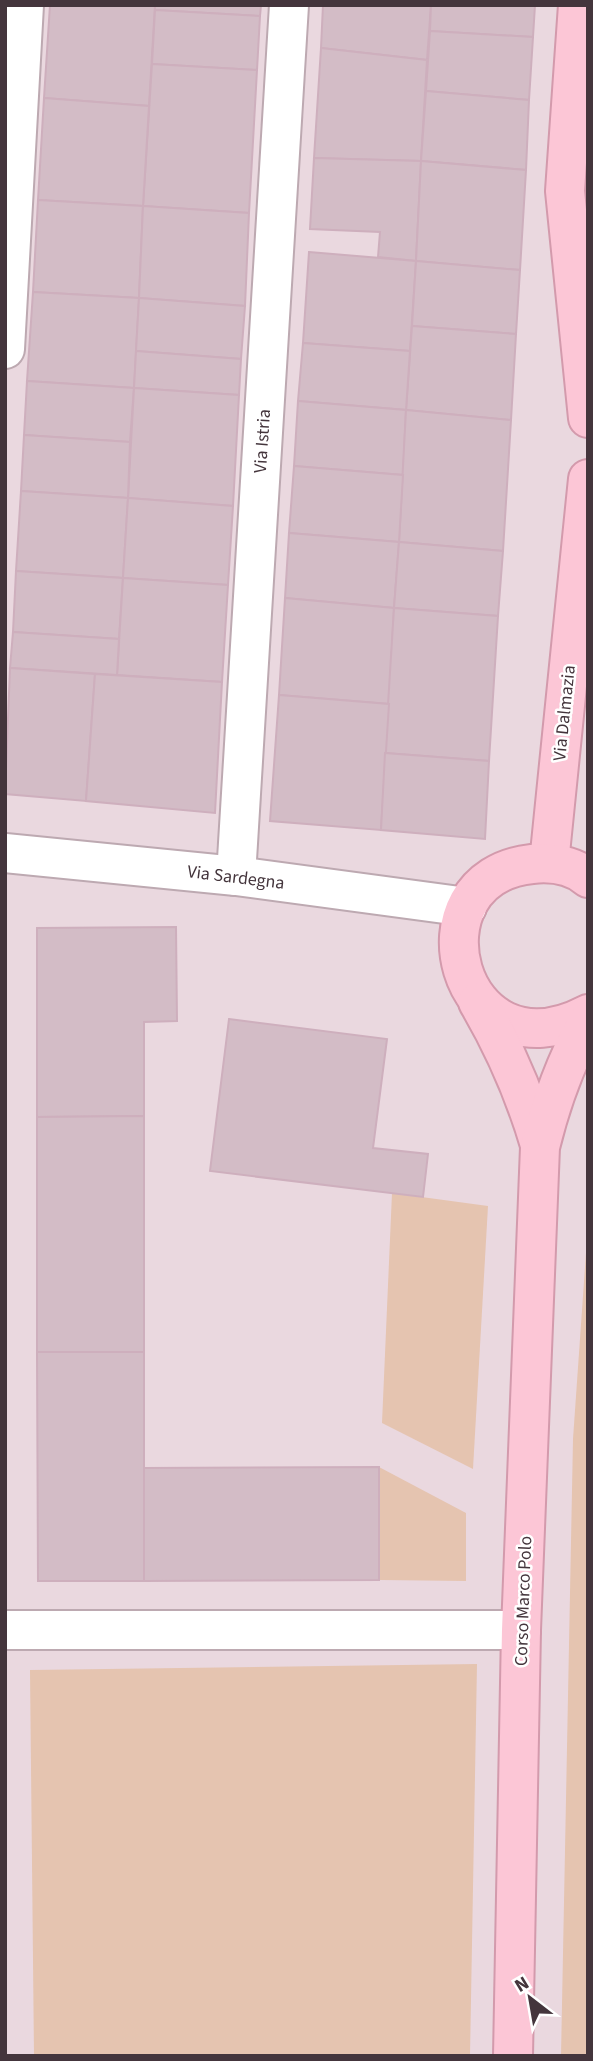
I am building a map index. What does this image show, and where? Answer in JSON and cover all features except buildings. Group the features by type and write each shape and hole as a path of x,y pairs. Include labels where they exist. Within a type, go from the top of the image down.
{"street":[{"path":"5,349 24,5"},
{"name":"Via Istria","path":"236,876 289,5"},
{"path":"578,5 565,191 588,418"},
{"name":"Via Dalmazia","path":"549,863 588,479"},
{"name":"Via Sardegna","path":"5,853 236,876 467,907"},
{"path":"540,1147 525,1095 502,1044 461,970 457,938 467,907 488,882 516,866 549,863 580,872 588,878"},
{"path":"476,999 502,1020 533,1029 565,1026 588,1014"},
{"path":"540,1147 553,1095 570,1053 588,1022"},
{"name":"Corso Marco Polo","path":"513,2056 521,1630 540,1147"},
{"path":"5,1630 521,1630"}],"shaded area":[{"path":"5,5 588,5 588,2056 5,2056"},
{"path":"392,1193 488,1206 473,1469 382,1423"},
{"path":"588,1224 588,2056 561,2056 573,1439"},
{"path":"379,1467 466,1513 466,1581 379,1580"},
{"path":"477,1664 470,2056 34,2056 30,1670"}]}
